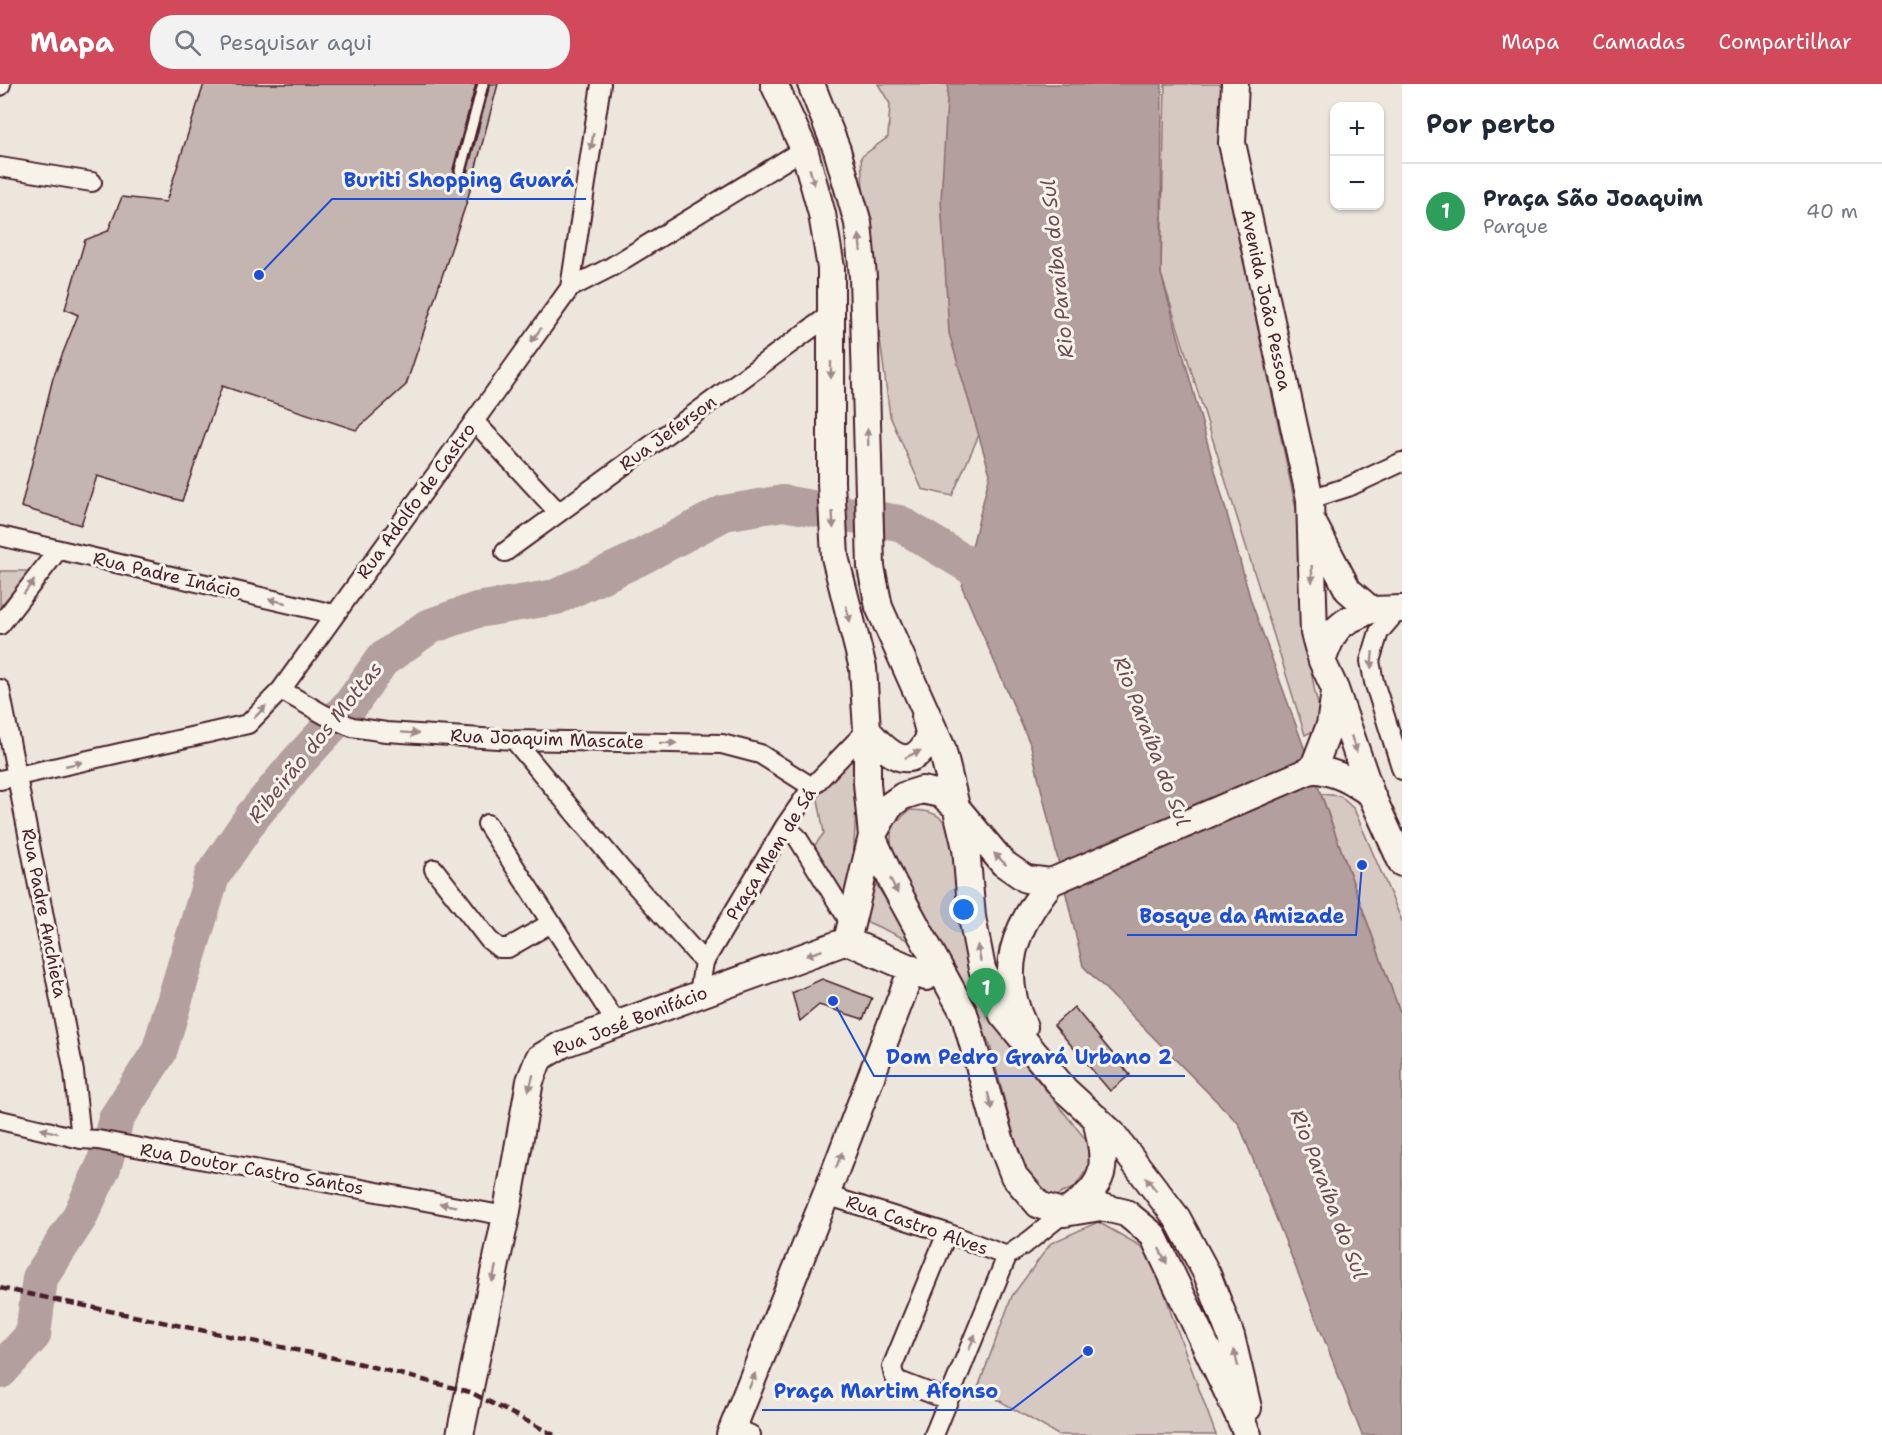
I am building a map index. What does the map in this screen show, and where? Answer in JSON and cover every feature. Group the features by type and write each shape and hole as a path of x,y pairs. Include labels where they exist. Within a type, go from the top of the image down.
{"street":[{"path":"570,288 601,84"},
{"path":"774,84 804,149 822,214 831,268 831,483 835,557 863,668 867,730 867,783 872,836 893,884 964,1013 1001,1142 1014,1176 1039,1205 1064,1213 1101,1207 1126,1213 1153,1235 1248,1435"},
{"path":"811,84 837,150 858,223 862,277 871,567 879,607 942,748 966,848 972,917 982,969 1003,1015 1065,1090 1113,1133 1177,1218 1207,1274 1231,1336 1254,1435"},
{"name":"Avenida João Pessoa","path":"1235,84 1232,143 1310,507 1314,633 1371,794 1402,863"},
{"name":"Rua Adolfo de Castro","path":"9,778 248,724 281,690 570,288 611,267 804,149"},
{"path":"0,167 92,182"},
{"name":"Rua Jeferson","path":"505,552 831,314"},
{"path":"474,421 558,512"},
{"path":"1310,507 1402,462"},
{"name":"Avenida João Pessoa","path":"1310,507 1348,590 1371,610"},
{"name":"Rua Padre Inácio","path":"0,536 334,614"},
{"path":"0,625 58,549"},
{"path":"1322,660 1331,634 1350,618 1371,610 1400,610"},
{"path":"1400,610 1379,632 1370,661 1374,682 1402,770"},
{"name":"Rua Padre Anchieta","path":"0,689 9,778 89,1140"},
{"path":"1310,771 1330,725 1335,689"},
{"name":"Rua Joaquim Mascate","path":"281,690 325,715 352,727 386,732 514,740 722,744 760,754 812,787"},
{"path":"867,730 890,754 902,758 912,757 925,748 930,736 917,691"},
{"name":"Praça Mem de Sá","path":"699,993 705,962 785,826 812,787 867,730"},
{"path":"514,740 613,860 705,962"},
{"path":"1039,1059 1015,1008 1010,966 1017,934 1033,905 1055,881 1310,771 1329,772 1347,778 1371,794"},
{"path":"849,933 872,836 889,806 903,796 922,790 941,794 956,807 1003,863 1026,879 1055,881"},
{"path":"487,824 617,1024"},
{"path":"785,826 797,837 849,933 954,994"},
{"path":"434,869 489,940 498,948 508,948 551,923"},
{"name":"Rua José Bonifácio","path":"460,1435 506,1216 530,1081 540,1058 563,1044 849,933"},
{"path":"738,1432 912,969"},
{"path":"934,1435 1007,1256 1087,1197 1101,1178 1102,1150 1096,1118"},
{"name":"Rua Doutor Castro Santos","path":"0,1120 89,1140 506,1216"},
{"name":"Rua Castro Alves","path":"826,1195 947,1233 1007,1256"},
{"path":"947,1233 892,1367 894,1376 899,1381 948,1401"}],"lane":[{"path":"460,171 483,84"}],"shaded area":[{"path":"878,84 967,84 985,421 952,496 922,489 890,416 865,224 861,157 888,137 890,104"},
{"path":"1165,84 1222,84 1220,149 1299,523 1299,599 1315,693 1324,726 1305,735 1161,274"},
{"path":"0,571 30,571 0,607"},
{"path":"859,749 851,902 812,849 824,833 816,788"},
{"path":"1321,794 1340,796 1354,809 1402,921 1402,1018"},
{"path":"910,810 919,810 939,817 957,839 977,988 1008,1043 1087,1141 1089,1166 1075,1187 1056,1196 1038,1191 1023,1171 990,1045 966,993 924,920 891,850 891,834 895,823"},
{"path":"870,874 912,942 861,919"},
{"path":"1098,1222 1153,1253 1171,1313 1216,1435 1058,1435 978,1388 1012,1296 1051,1243"}],"water":[{"name":"Rio Paraíba do Sul","path":"948,84 1162,84 1161,274 1251,601 1402,1018 1402,1435 1362,1435 1239,1124 1083,966 1031,746 962,587 990,474 949,333 941,200"}],"building":[{"path":"204,84 476,84 453,169 459,178 467,173 490,84 498,84 467,201 406,385 356,430 222,386 182,501 97,476 81,525 21,507 53,378 78,315 65,309 85,240 108,231 122,197 166,202"},
{"path":"822,979 872,998 863,1019 819,1005 800,1021 792,993"},
{"path":"1074,1007 1130,1075 1110,1091 1054,1025"}],"waterway":[{"name":"Ribeirão dos Mottas","path":"0,1371 33,1335 40,1278 79,1218 104,1165 116,1119 159,1052 212,876 252,817 295,765 352,703 382,660 428,627 477,610 556,597 637,559 724,513 783,503 899,523 975,569 1015,571"}],"railway":[{"path":"0,1288 353,1362 470,1392 554,1435"}],"place":[{"name":"Buriti Shopping Guará","path":"259,275"},
{"name":"Bosque da Amizade","path":"1362,865"},
{"name":"Dom Pedro Grará Urbano 2","path":"833,1001"},
{"name":"Praça São Joaquim","path":"986,1018"},
{"name":"Praça Martim Afonso","path":"1088,1351"}]}
